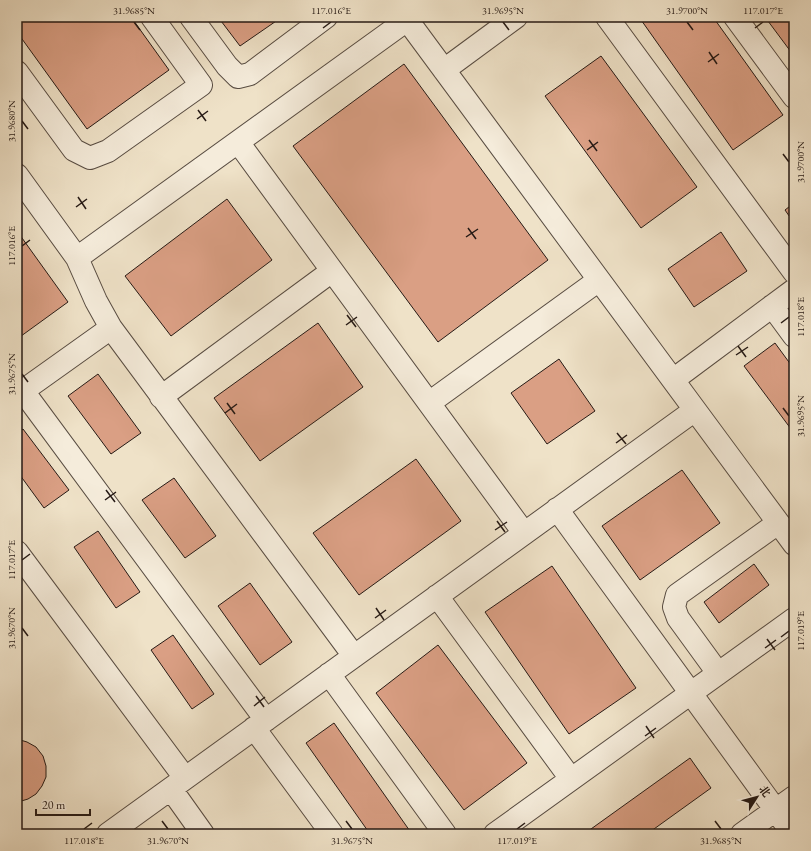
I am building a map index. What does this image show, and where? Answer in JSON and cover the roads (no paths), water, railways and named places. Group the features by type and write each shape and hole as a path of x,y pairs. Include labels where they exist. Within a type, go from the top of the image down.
{"lane":[{"path":"152,17 201,85"},
{"path":"190,17 227,66 238,77 250,74 326,17"},
{"path":"444,70 516,17"},
{"path":"607,17 794,272"},
{"path":"735,17 794,97"},
{"path":"77,258 406,18 794,544"},
{"path":"17,72 74,150 90,158 108,151 227,66"},
{"path":"238,142 524,533"},
{"path":"17,175 77,258 110,328 354,656"},
{"path":"161,397 332,271"},
{"path":"429,404 599,280"},
{"path":"673,380 794,290"},
{"path":"772,306 794,336"},
{"path":"110,328 20,393 260,724 332,834"},
{"path":"108,834 695,410"},
{"path":"557,509 792,834"},
{"path":"718,673 678,618 674,607 677,595 778,522"},
{"path":"17,552 178,783 203,834"},
{"path":"437,596 571,779"},
{"path":"495,834 794,619"},
{"path":"330,674 445,834"},
{"path":"742,834 794,796"}]}
